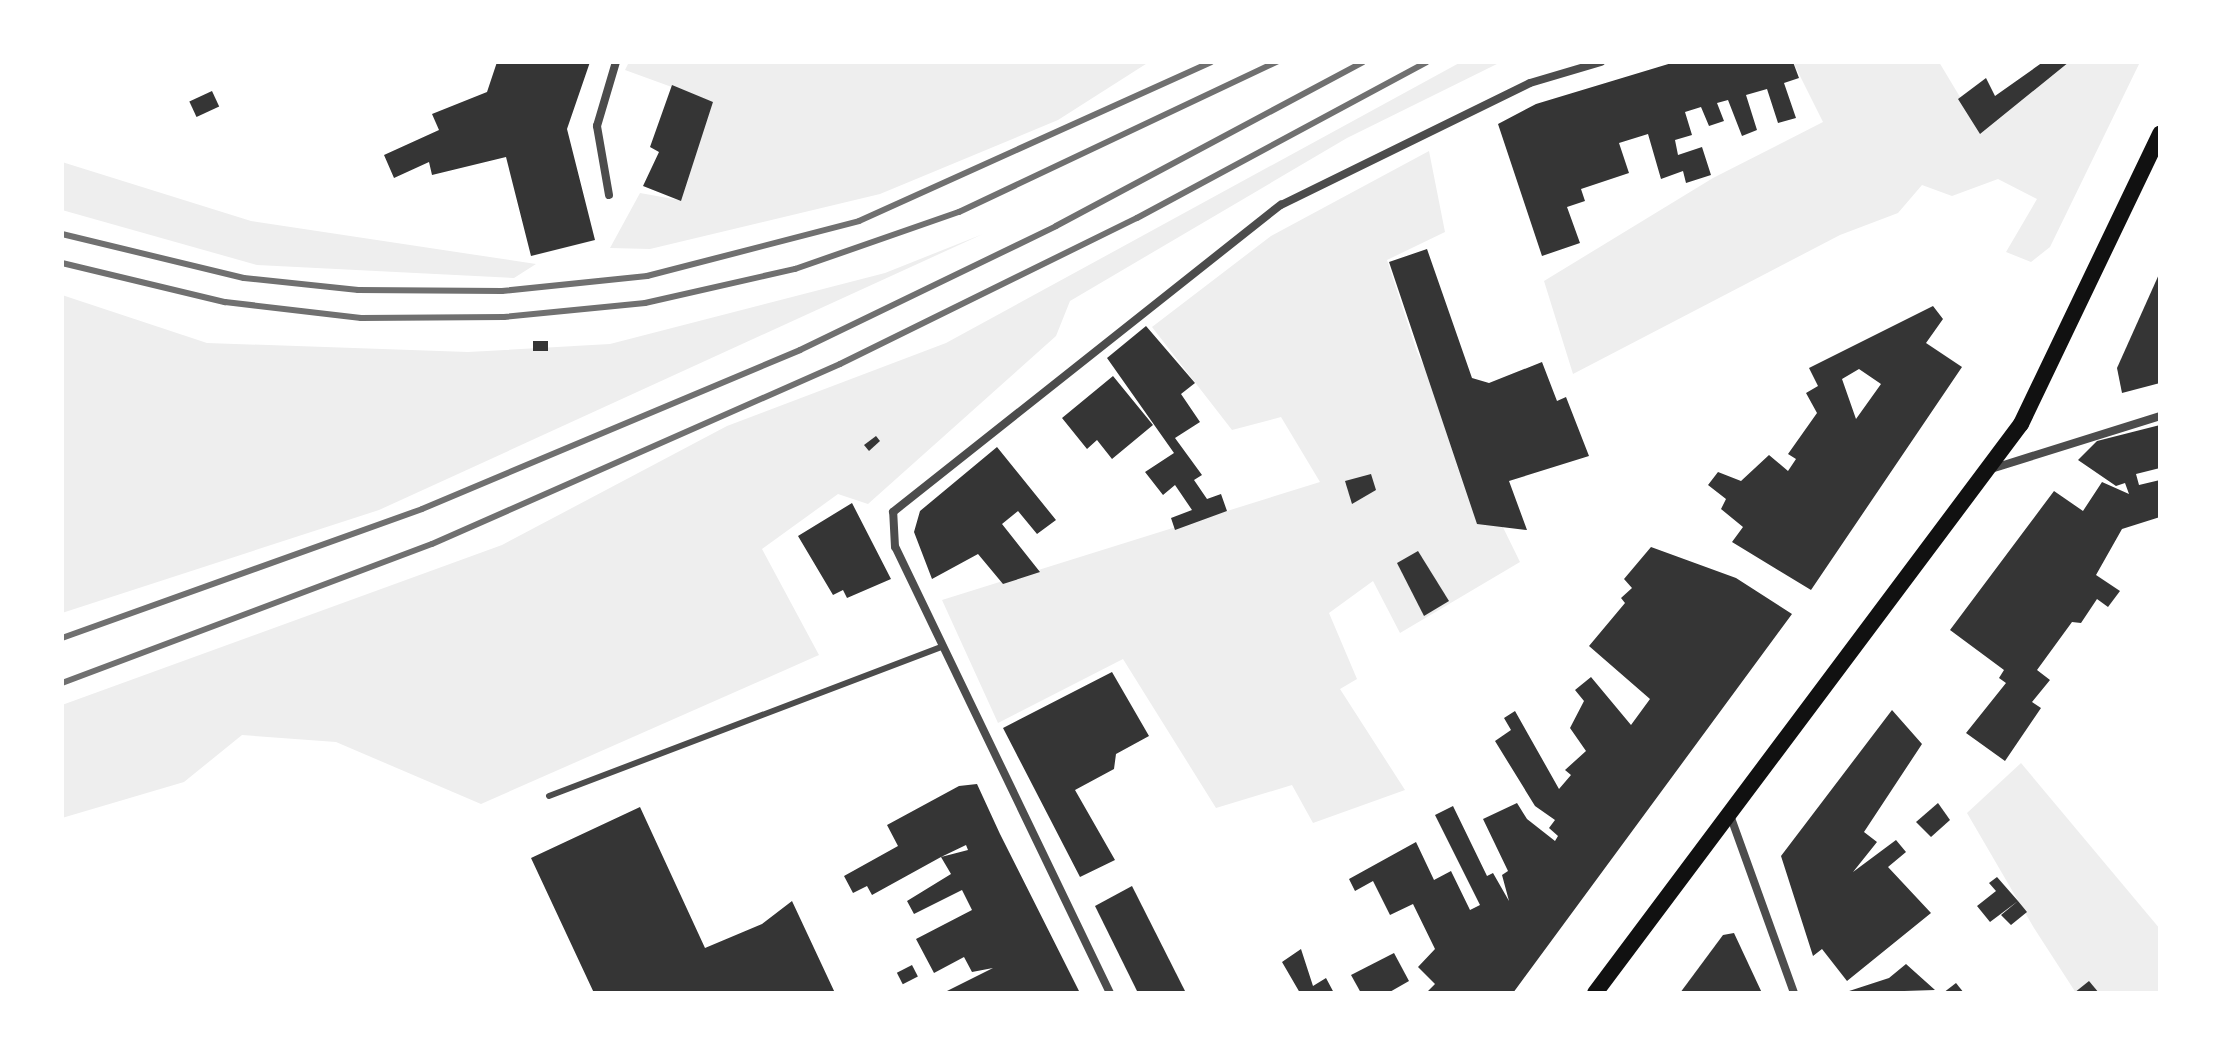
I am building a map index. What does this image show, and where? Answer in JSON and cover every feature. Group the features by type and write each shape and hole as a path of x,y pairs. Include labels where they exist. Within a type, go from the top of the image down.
{"main road":[{"path":"1595,993 2021,424 2160,134"}],"street":[{"path":"609,195 597,126 616,62"},
{"path":"1110,993 895,547 893,512 1281,205 1530,83 1601,62"},
{"path":"1986,471 2160,416"},
{"path":"1730,815 1794,993"}],"lane":[{"path":"549,796 943,646"}],"shaded area":[{"path":"629,62 1149,62 1058,120 880,194 650,249 610,248 640,193 679,200 713,102 625,70"},
{"path":"1461,62 1501,62 1347,138 1070,301 1056,336 868,504 838,494 762,549 819,655 481,804 336,742 242,735 184,782 62,818 62,705 502,545 727,426 946,343"},
{"path":"1793,62 1939,62 1978,127 2067,62 2140,62 2050,247 2031,262 2006,252 2037,199 1998,179 1952,196 1922,185 1898,213 1840,235 1573,374 1544,281 1713,178 1823,122"},
{"path":"1429,151 1445,232 1387,260 1417,352 1520,562 1400,633 1373,581 1329,613 1357,679 1340,689 1405,790 1313,823 1292,785 1216,808 1123,659 998,723 942,600 1320,482 1281,417 1232,430 1152,327 1271,236"},
{"path":"62,162 251,221 536,264 514,278 257,265 62,210"},
{"path":"983,234 379,510 62,613 62,295 207,343 468,352 610,344 885,273"},
{"path":"2021,763 2160,929 2160,993 2076,993 2034,928 1967,813"}],"building":[{"path":"497,62 590,62 567,129 595,240 531,256 506,157 432,175 429,162 394,178 384,155 439,130 432,114 487,92"},
{"path":"1675,62 1793,62 1799,78 1784,83 1796,118 1778,123 1767,89 1746,95 1757,130 1742,136 1728,100 1717,103 1724,121 1709,126 1701,107 1685,112 1692,135 1675,140 1678,155 1702,147 1711,175 1686,183 1683,171 1661,179 1648,134 1619,143 1629,173 1581,189 1585,201 1567,207 1580,243 1542,256 1498,124 1536,104"},
{"path":"2043,62 2069,62 1980,134 1958,99 1986,78 1995,96"},
{"path":"672,85 713,102 681,201 643,186 659,152 650,147"},
{"path":"212,91 219,106 197,117 189,102"},
{"path":"1427,249 1472,378 1489,383 1542,362 1557,401 1566,397 1589,456 1509,481 1527,530 1477,524 1389,262"},
{"path":"2160,272 2160,383 2122,393 2117,368"},
{"path":"1933,306 1943,319 1926,343 1962,367 1811,590 1732,542 1743,527 1721,509 1726,499 1708,485 1718,472 1741,481 1769,455 1788,471 1796,459 1788,454 1817,413 1806,393 1818,386 1809,368","holes":["1859,369 1881,384 1856,419 1842,379"]},
{"path":"1146,326 1195,383 1181,394 1200,422 1175,438 1202,475 1194,480 1207,499 1221,494 1227,511 1175,530 1171,518 1192,510 1175,485 1163,495 1145,472 1174,453 1107,358"},
{"path":"533,341 548,341 548,351 533,351"},
{"path":"1113,376 1153,425 1112,459 1097,440 1087,449 1062,418"},
{"path":"2160,425 2160,468 2136,474 2139,485 2160,480 2160,517 2122,529 2096,575 2120,591 2108,607 2097,599 2081,623 2072,622 2037,670 2050,680 2032,702 2041,708 2005,761 1966,733 2006,683 1999,678 2004,670 1950,630 2054,491 2083,511 2102,482 2129,494 2125,483 2116,486 2078,460 2097,441"},
{"path":"876,436 880,441 869,451 864,445"},
{"path":"997,447 1056,520 1037,534 1018,511 1002,524 1040,572 1003,584 978,554 932,579 914,532 920,511"},
{"path":"1371,474 1376,490 1352,504 1345,481"},
{"path":"852,503 891,579 847,598 843,590 833,595 798,536"},
{"path":"1651,547 1736,578 1792,614 1513,993 1426,993 1435,984 1418,967 1435,949 1413,904 1390,915 1373,881 1355,891 1349,879 1416,842 1434,880 1451,871 1470,910 1480,905 1435,815 1453,806 1487,876 1493,873 1509,901 1502,875 1508,871 1483,819 1517,803 1527,819 1555,841 1558,836 1549,828 1555,820 1535,806 1495,741 1511,730 1504,718 1515,711 1559,789 1571,775 1565,770 1586,751 1570,728 1584,701 1575,690 1591,677 1631,725 1650,699 1589,646 1625,603 1621,598 1632,588 1624,579"},
{"path":"1418,551 1449,601 1424,616 1397,563"},
{"path":"1112,672 1149,736 1116,754 1114,769 1075,790 1115,860 1080,877 1003,728"},
{"path":"1892,710 1922,744 1864,832 1877,842 1853,872 1896,840 1906,852 1888,867 1931,913 1847,981 1822,949 1813,956 1781,856"},
{"path":"977,784 1080,993 943,993 993,968 972,972 964,957 934,973 916,939 972,910 962,890 914,914 907,901 951,874 941,857 872,895 867,886 853,893 844,876 898,846 887,825 959,786","holes":["966,845 968,850 941,857"]},
{"path":"1938,803 1950,820 1931,837 1916,822"},
{"path":"640,807 705,948 762,924 792,901 835,993 594,993 531,858"},
{"path":"1997,877 2018,901 1990,922 1977,906 1996,891 1989,883"},
{"path":"1132,886 1186,993 1138,993 1095,906"},
{"path":"2018,901 2027,912 2011,925 2001,915"},
{"path":"1734,933 1762,993 1680,993 1723,935"},
{"path":"1301,949 1313,986 1326,978 1334,993 1300,993 1282,962"},
{"path":"1394,953 1409,981 1388,993 1361,993 1351,975"},
{"path":"1906,964 1935,990 1843,993 1889,978"},
{"path":"912,965 918,977 903,984 897,973"},
{"path":"2089,981 2099,993 2074,993"},
{"path":"1956,983 1964,993 1943,993"}],"railway":[{"path":"62,234 244,278 358,290 502,291 647,276 859,221 1211,62"},
{"path":"62,263 225,302 361,318 504,317 645,303 795,269 959,212 1277,62"},
{"path":"62,638 422,509 800,350 1056,226 1363,62"},
{"path":"62,683 432,544 840,364 1137,218 1427,62"}]}
